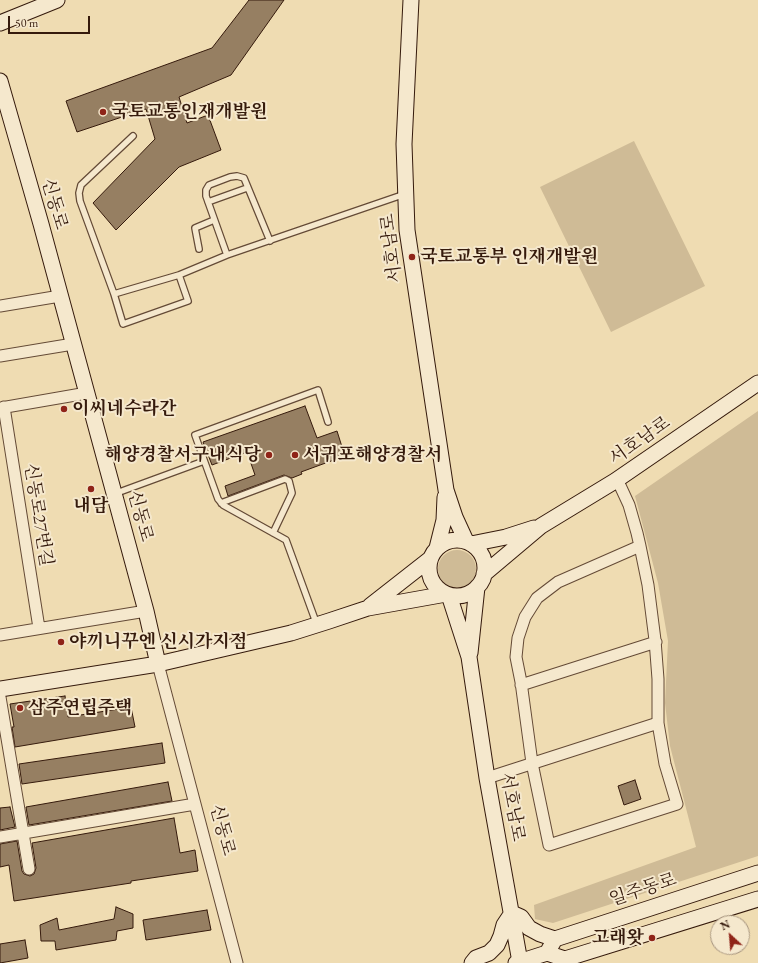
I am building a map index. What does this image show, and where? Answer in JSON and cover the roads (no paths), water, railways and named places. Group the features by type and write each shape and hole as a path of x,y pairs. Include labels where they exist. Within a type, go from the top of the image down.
{"street":[{"path":"0,23 58,0"},
{"name":"서호남로","path":"411,0 404,144 407,230 446,490"},
{"name":"신동로","path":"1,90 87,393 146,611 158,664 237,963"},
{"path":"0,306 60,296"},
{"path":"0,356 73,344"},
{"name":"서호남로","path":"541,526 617,480 758,383"},
{"name":"신동로27번길","path":"39,628 2,408 87,393"},
{"path":"617,480 629,505 640,546 648,585 656,642 658,723 666,764 677,804 549,845 532,763 516,657 518,638 526,617 537,598 558,582 640,546"},
{"path":"446,490 455,516 469,543"},
{"path":"446,490 444,520 428,570 430,580 438,590 447,595 469,658"},
{"path":"469,543 506,537 541,526"},
{"path":"484,574 541,526"},
{"path":"0,689 158,664 292,633 368,608 447,595 464,595 473,592 483,580 485,564 483,558 479,550 469,543 457,540 444,542 368,608"},
{"path":"469,658 477,587"},
{"path":"0,634 146,611"},
{"path":"521,685 656,642"},
{"name":"서호남로","path":"469,658 487,778 512,913 519,963"},
{"path":"0,697 29,869"},
{"path":"487,778 658,723"},
{"path":"0,837 195,804"},
{"name":"일주동로","path":"555,939 758,873"},
{"path":"519,963 547,953 565,959 758,899"},
{"path":"472,963 476,958 489,953 497,945 504,925 512,913 521,917 529,928 540,934 555,939 547,953"}],"lane":[{"path":"133,136 81,185 79,193 80,201 114,294 123,324 188,301 179,275"},
{"path":"227,255 208,202 206,190 209,185 230,177 237,176 244,178 270,241"},
{"path":"208,202 248,188"},
{"path":"114,294 179,275 227,255 406,194"},
{"path":"199,249 195,228 214,220"},
{"path":"317,625 286,540 221,503 218,499 195,435 318,390 328,422"},
{"path":"114,494 204,461"},
{"path":"221,503 285,479 289,481 292,493 273,533"}],"place":[{"name":"국토교통인재개발원","path":"103,112"},
{"name":"국토교통부 인재개발원","path":"412,257"},
{"name":"이씨네수라간","path":"64,409"},
{"name":"해양경찰서구내식당","path":"269,455"},
{"name":"서귀포해양경찰서","path":"295,455"},
{"name":"내담","path":"91,489"},
{"name":"야끼니꾸엔 신시가지점","path":"61,642"},
{"name":"삼주연립주택","path":"20,708"},
{"name":"고래왓","path":"652,938"}]}
